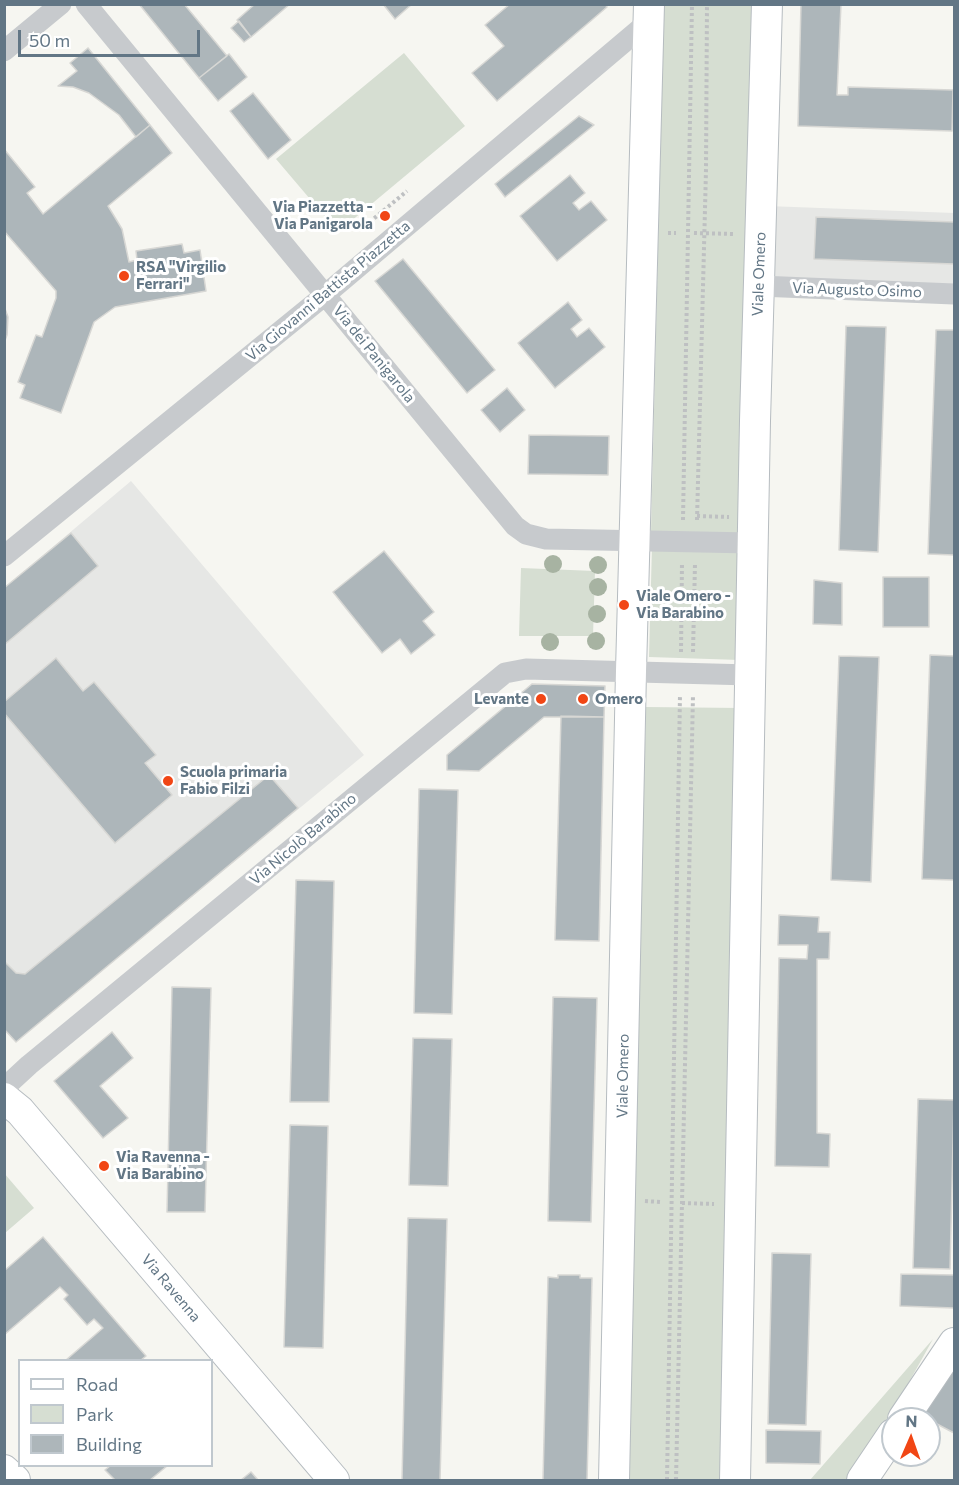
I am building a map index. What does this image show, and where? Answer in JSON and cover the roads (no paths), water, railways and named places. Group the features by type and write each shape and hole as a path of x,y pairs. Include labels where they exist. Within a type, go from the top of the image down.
{"street":[{"path":"4,51 61,4"},
{"name":"Via dei Panigarola","path":"86,4 515,526 526,534 546,539 634,541"},
{"name":"Viale Omero","path":"735,1480 752,543 767,4"},
{"name":"Via Giovanni Battista Piazzetta","path":"4,556 325,295 649,13"},
{"name":"Viale Omero","path":"614,1480 634,541 649,13"},
{"name":"Via Augusto Osimo","path":"759,286 954,294"},
{"path":"634,541 752,543"},
{"name":"Via Nicolò Barabino","path":"4,1088 499,676 514,670 526,669 631,671"},
{"path":"631,671 750,675"},
{"name":"Via Ravenna","path":"4,1098 27,1119 334,1480"},
{"path":"911,1407 954,1343"},
{"path":"862,1480 881,1452"},
{"path":"4,1470 15,1480"}],"place":[{"name":"Via Piazzetta - Via Panigarola","path":"385,216"},
{"name":"RSA \"Virgilio Ferrari\"","path":"124,276"},
{"name":"Viale Omero - Via Barabino","path":"624,605"},
{"name":"Levante","path":"541,699"},
{"name":"Omero","path":"583,699"},
{"name":"Scuola primaria Fabio Filzi","path":"168,781"},
{"name":"Via Ravenna - Via Barabino","path":"104,1166"}]}
